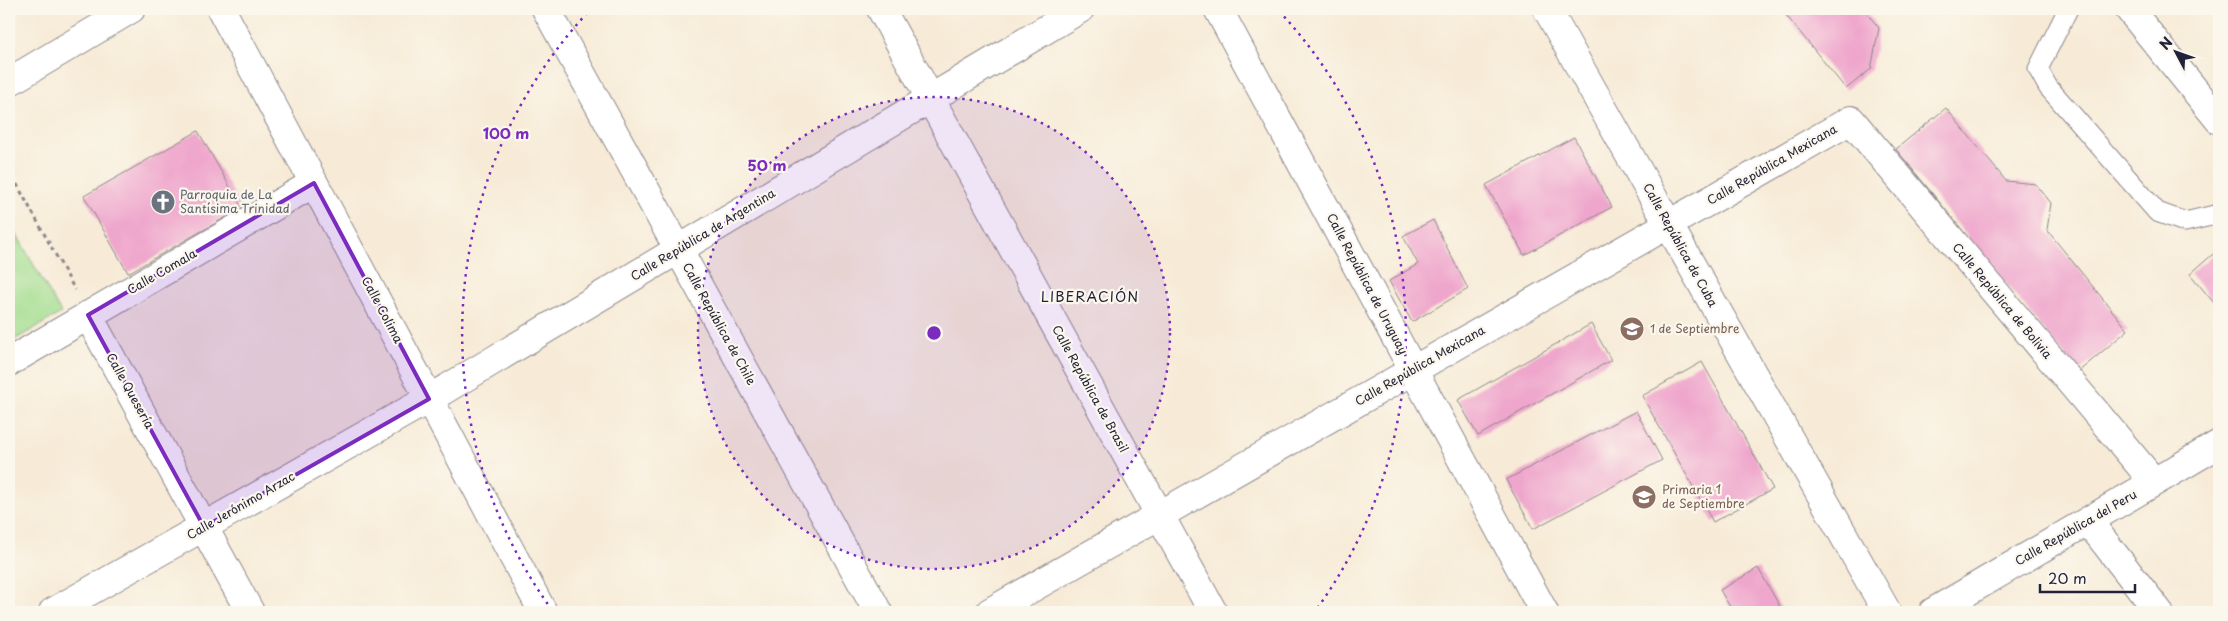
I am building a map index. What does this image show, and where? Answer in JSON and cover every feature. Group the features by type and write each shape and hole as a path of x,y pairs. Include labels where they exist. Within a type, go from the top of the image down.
{"street":[{"path":"9,82 131,9"},
{"name":"Calle Colima","path":"221,9 540,611"},
{"name":"Calle República de Chile","path":"546,9 878,612"},
{"name":"Calle República de Brasil","path":"881,9 1213,612"},
{"name":"Calle República de Argentina","path":"429,399 1080,9"},
{"name":"Calle República de Uruguay","path":"1218,9 1544,612"},
{"name":"Calle República de Cuba","path":"1547,9 1887,612"},
{"path":"2129,9 2219,120"},
{"name":"Calle República Mexicana","path":"990,612 1850,120"},
{"name":"Calle República de Bolivia","path":"1850,120 2154,482"},
{"name":"Calle Comala","path":"9,362 314,184"},
{"name":"Calle Quesería","path":"88,315 250,612"},
{"name":"Calle Jerónimo Arzac","path":"53,612 429,399"},
{"name":"Calle República del Peru","path":"1933,612 2219,444"},
{"path":"2088,521 2159,612"}],"lane":[{"path":"2068,9 2038,69 2048,87 2157,212 2185,222 2219,214"}],"path":[{"path":"9,170 88,315"}],"highlighted area":[{"path":"314,183 429,399 204,527 88,315"}],"green space":[{"path":"9,221 61,313 9,343"}],"building":[{"path":"1781,9 1866,9 1866,12 1879,28 1871,69 1846,89"},
{"path":"1946,108 2006,181 2036,184 2051,203 2047,230 2128,330 2078,372 1896,149"},
{"name":"Parroquia de La Santísima Trinidad","path":"198,131 242,208 128,273 84,196"},
{"path":"1574,137 1612,207 1524,255 1486,185"},
{"path":"1433,220 1468,289 1412,322 1389,281 1418,264 1403,236"},
{"path":"2219,249 2219,309 2190,274"},
{"path":"1591,324 1611,360 1478,436 1458,400"},
{"path":"1702,362 1773,489 1713,522 1642,396"},
{"path":"1636,411 1662,460 1533,529 1506,480"},
{"path":"1758,568 1783,612 1733,612 1720,590"}],"place":[{"name":"Parroquia de La Santísima Trinidad","path":"163,202"},
{"name":"1 de Septiembre","path":"1632,329"},
{"name":"Primaria 1 de Septiembre","path":"1644,497"}],"district":[{"name":"LIBERACIÓN","path":"1090,297"}]}
